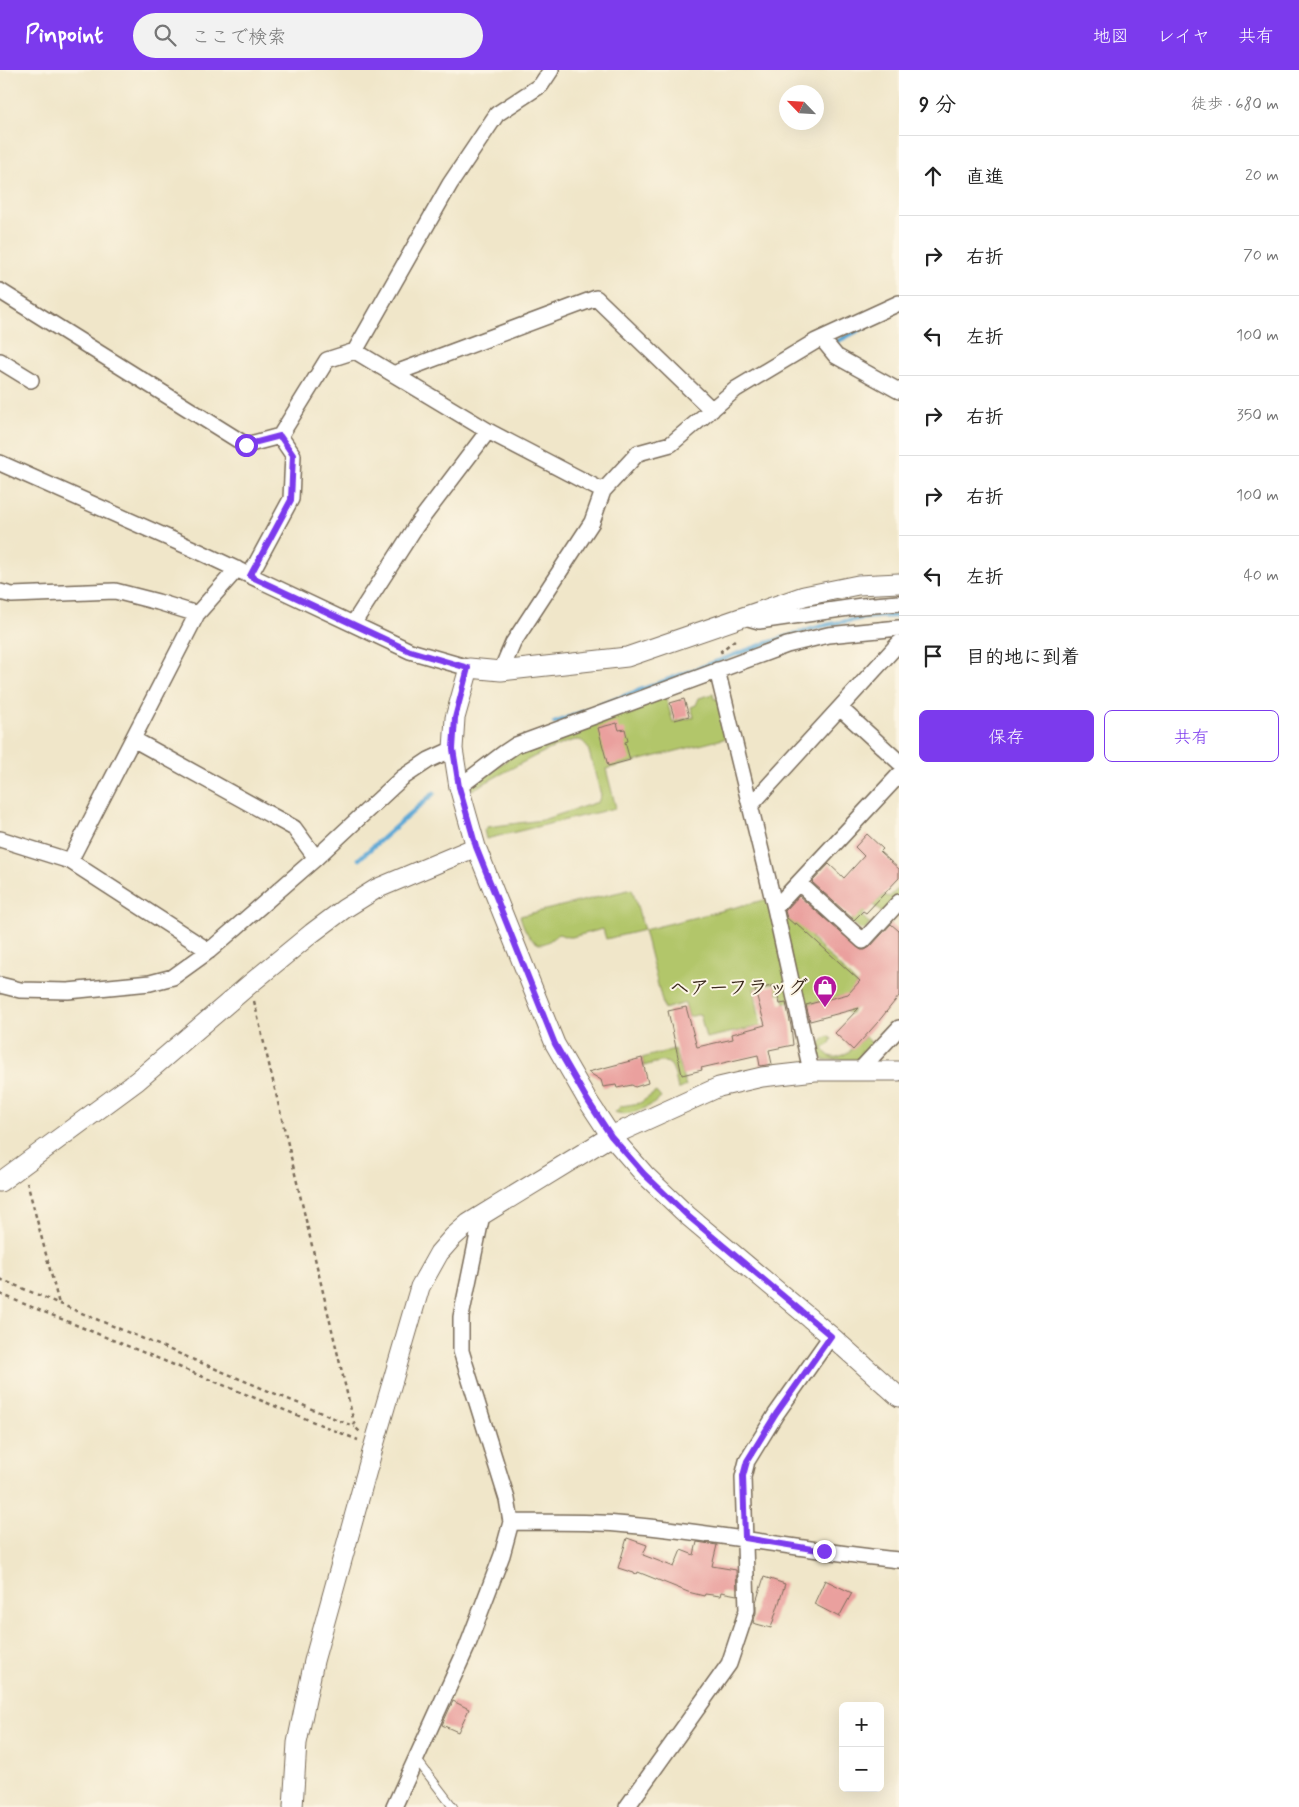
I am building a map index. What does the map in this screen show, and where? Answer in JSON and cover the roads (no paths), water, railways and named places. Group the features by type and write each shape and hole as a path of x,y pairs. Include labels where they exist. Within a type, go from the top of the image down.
{"street":[{"path":"0,291 246,445 280,436 327,360 355,351 450,184 497,114 541,85 550,70"},
{"path":"393,374 596,298 712,410"},
{"path":"501,671 513,643 592,522 603,491 638,453 671,444 736,389 822,338 899,303"},
{"path":"822,338 836,356 899,391"},
{"path":"355,351 488,431 603,491"},
{"path":"0,361 31,380"},
{"path":"353,624 416,526 488,431"},
{"path":"70,861 197,614 243,572 291,500 293,455 280,436"},
{"path":"0,463 243,572 410,651 468,668 501,671 627,657 804,596 858,586 899,583"},
{"path":"0,592 12,594 115,591 197,614"},
{"path":"745,617 759,620 853,607 899,604"},
{"path":"880,610 881,629"},
{"path":"459,787 516,745 717,670 788,645 811,639 838,634 899,628"},
{"path":"750,806 899,643"},
{"path":"468,668 455,718 453,749 459,787 476,847 555,1044 588,1101 611,1136 644,1174 688,1216 831,1336 899,1397"},
{"path":"717,670 776,908 811,1071"},
{"path":"840,708 899,762"},
{"path":"133,739 294,828 316,858"},
{"path":"0,985 20,990 68,991 150,983 173,977 209,951 316,858 402,778 429,760 453,749"},
{"path":"776,908 899,775"},
{"path":"0,839 70,861 209,951"},
{"path":"0,1182 137,1081 250,984 320,926 344,909 376,889 476,847"},
{"path":"798,883 863,941 899,902"},
{"path":"859,1071 899,1028"},
{"path":"293,1807 298,1744 314,1660 420,1287 439,1253 454,1236 482,1216 611,1136 720,1087 762,1077 811,1071 899,1071"},
{"path":"394,1807 467,1646 502,1555 511,1522 507,1499 461,1351 461,1316 482,1216"},
{"path":"627,1807 729,1664 747,1610 743,1476 747,1461 776,1414 831,1336"},
{"path":"511,1522 616,1524 745,1538 824,1551 899,1560"}],"lane":[{"path":"416,1760 453,1807"}],"waterway":[{"path":"838,341 875,322"},
{"path":"554,723 782,638 851,620 899,616"},
{"path":"359,859 434,793"}],"place":[{"name":"ヘアーフラッグ","path":"825,1008"}]}
